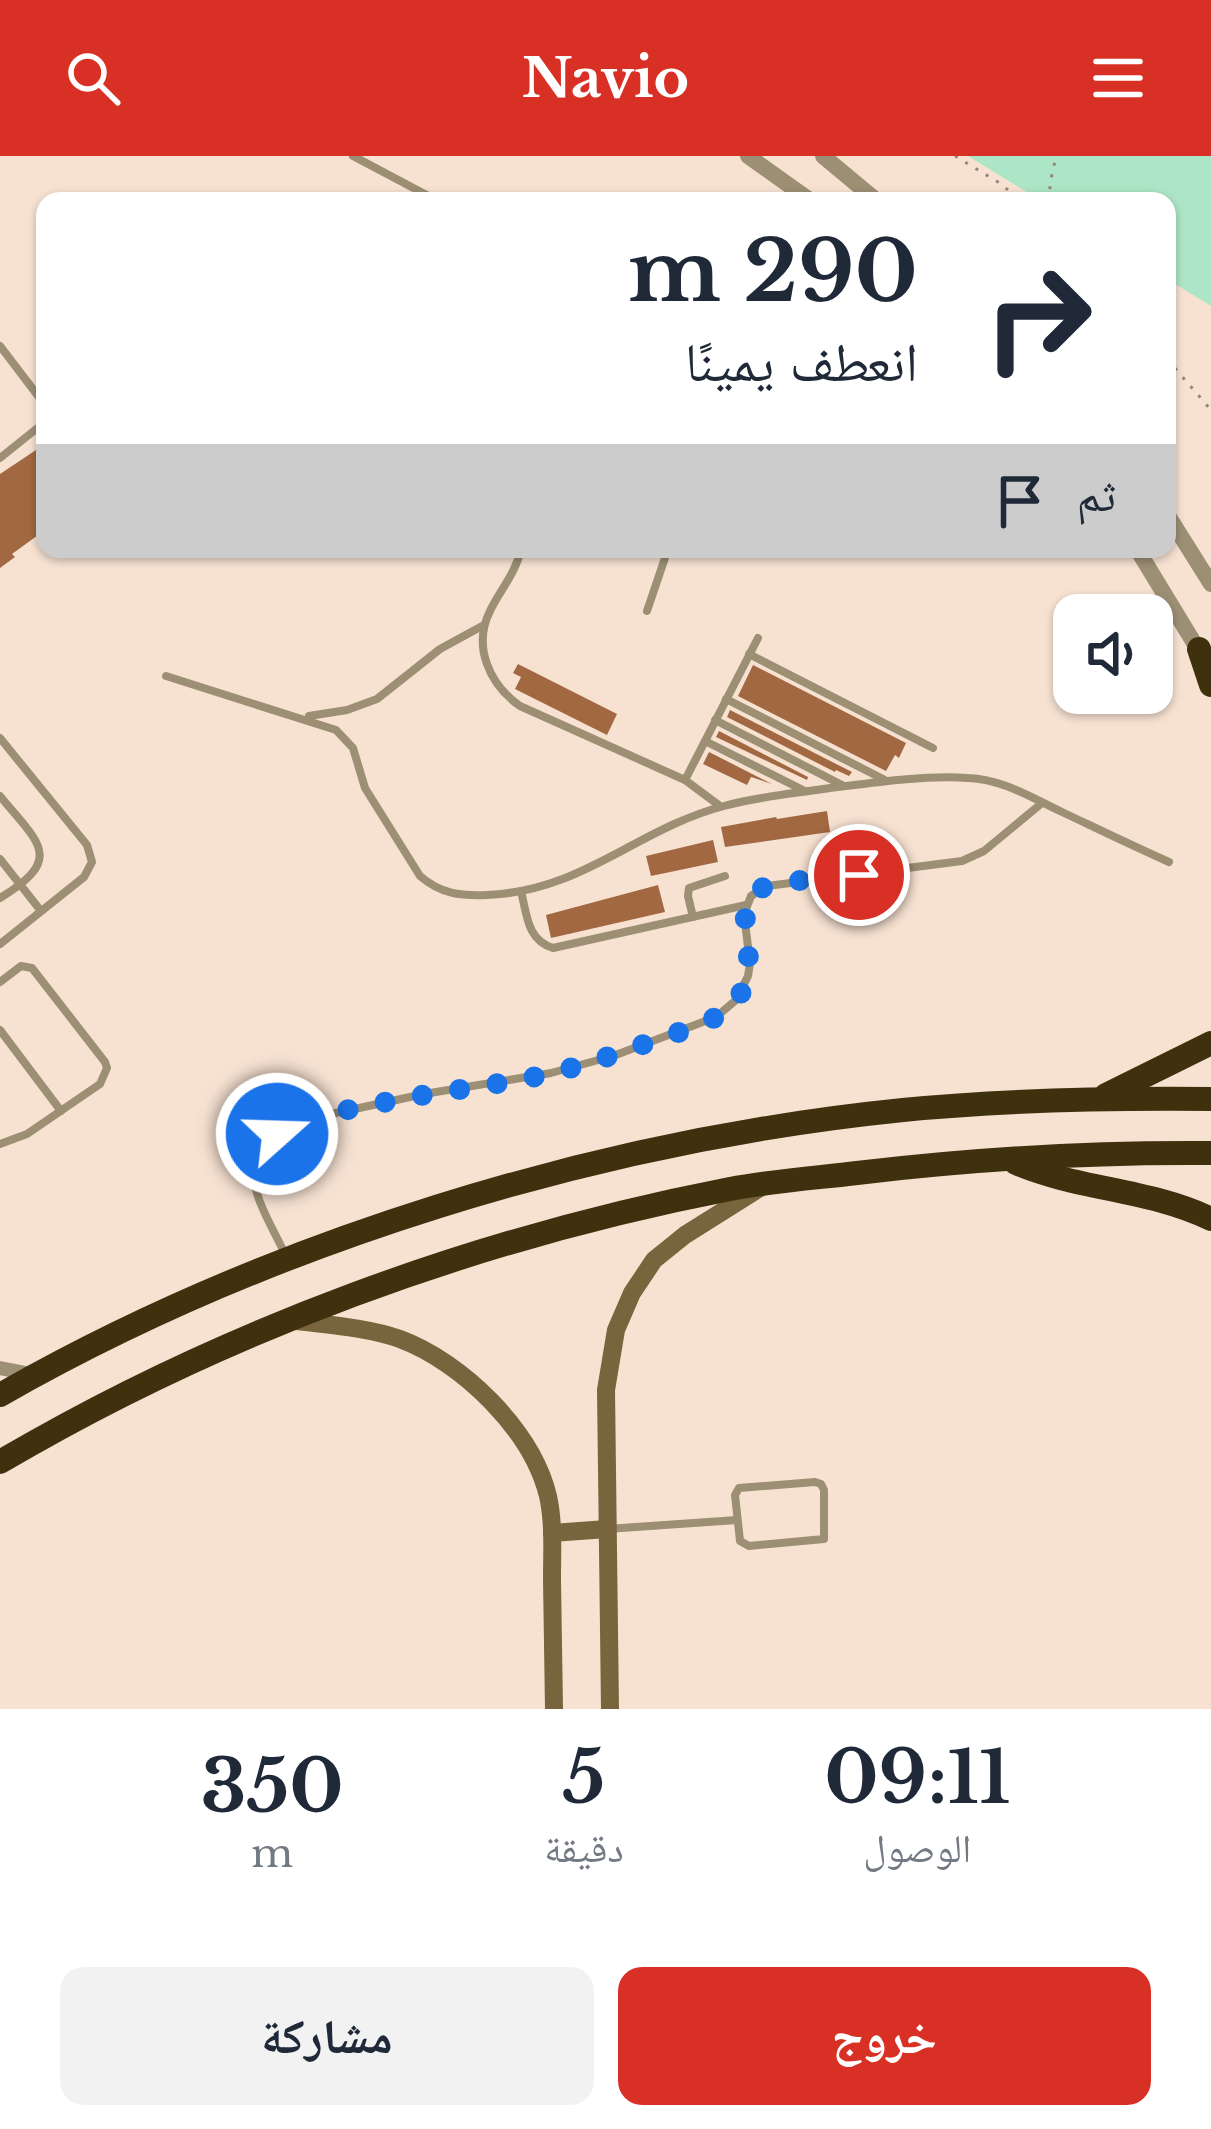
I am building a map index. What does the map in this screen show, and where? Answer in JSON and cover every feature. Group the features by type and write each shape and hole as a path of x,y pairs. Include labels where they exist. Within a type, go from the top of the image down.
{"highway":[{"path":"1205,660 1211,686"},
{"path":"1099,1098 1211,1043"},
{"path":"0,1396 167,1310 288,1260 448,1204 594,1164 741,1133 899,1111 1099,1098 1211,1099"},
{"path":"0,1462 169,1371 287,1320 581,1223 768,1183 921,1165 1211,1153"},
{"path":"1009,1160 1076,1183 1164,1200 1211,1219"}],"main road":[{"path":"610,1709 608,1370 616,1330 653,1260 768,1183"},
{"path":"287,1320 399,1339 458,1372 492,1402 532,1458 549,1499 552,1533 554,1709"},
{"path":"552,1533 607,1529"}],"street":[{"path":"748,156 798,192"},
{"path":"823,156 866,192"},
{"path":"1176,528 1211,584"},
{"path":"1143,558 1205,660"},
{"path":"0,1368 36,1375"}],"lane":[{"path":"353,156 421,192"},
{"path":"0,346 36,393"},
{"path":"0,458 36,429"},
{"path":"518,558 485,625 483,652 500,689 520,706 685,780 722,807"},
{"path":"647,611 665,558"},
{"path":"299,717 377,699 440,649 485,625"},
{"path":"685,780 758,638"},
{"path":"749,654 934,748"},
{"path":"166,676 328,726 348,741 364,788 420,876 452,894 520,891 580,874 655,832 756,798 886,781 961,777 999,782 1169,862"},
{"path":"726,699 886,781"},
{"path":"715,721 845,786"},
{"path":"0,738 91,853 90,870 84,877 0,944"},
{"path":"705,741 807,791"},
{"path":"0,796 40,849 38,868 0,898"},
{"path":"288,1260 252,1182 255,1162 277,1134 299,1121 567,1069 716,1017 736,1000 748,976 743,914 758,890 962,860 984,850 1042,803"},
{"path":"0,859 41,911"},
{"path":"693,917 689,888 725,876"},
{"path":"520,891 532,934 544,946 554,948 746,904"},
{"path":"0,982 21,966 32,968 106,1062 107,1074 27,1134 0,1144"},
{"path":"0,1030 61,1111"},
{"path":"815,1482 823,1487 826,1534 821,1541 746,1546 738,1538 737,1520 735,1496 740,1489 815,1482"},
{"path":"607,1529 737,1520"}],"path":[{"path":"955,156 1011,192"},
{"path":"1049,192 1058,156"},
{"path":"1176,369 1211,410"}],"green space":[{"path":"968,156 1211,156 1211,306 1176,285 1176,192 1026,192"}],"building":[{"path":"36,450 36,537 0,568 0,474"},
{"path":"518,664 617,714 607,735 515,689 521,677 513,673"},
{"path":"753,665 906,743 899,758 895,755 886,771 738,696"},
{"path":"730,710 852,772 849,776 835,772 727,717"},
{"path":"719,731 808,777 807,780 716,737"},
{"path":"709,752 772,784 751,777 747,785 703,764"},
{"path":"827,811 830,832 725,847 721,827"},
{"path":"713,840 718,862 651,876 646,856"},
{"path":"658,885 665,912 551,938 546,915"}],"route":[{"path":"277,1134 299,1121 551,1073 704,1023 736,1000 748,976 743,914 751,896 767,886 859,875"}]}
